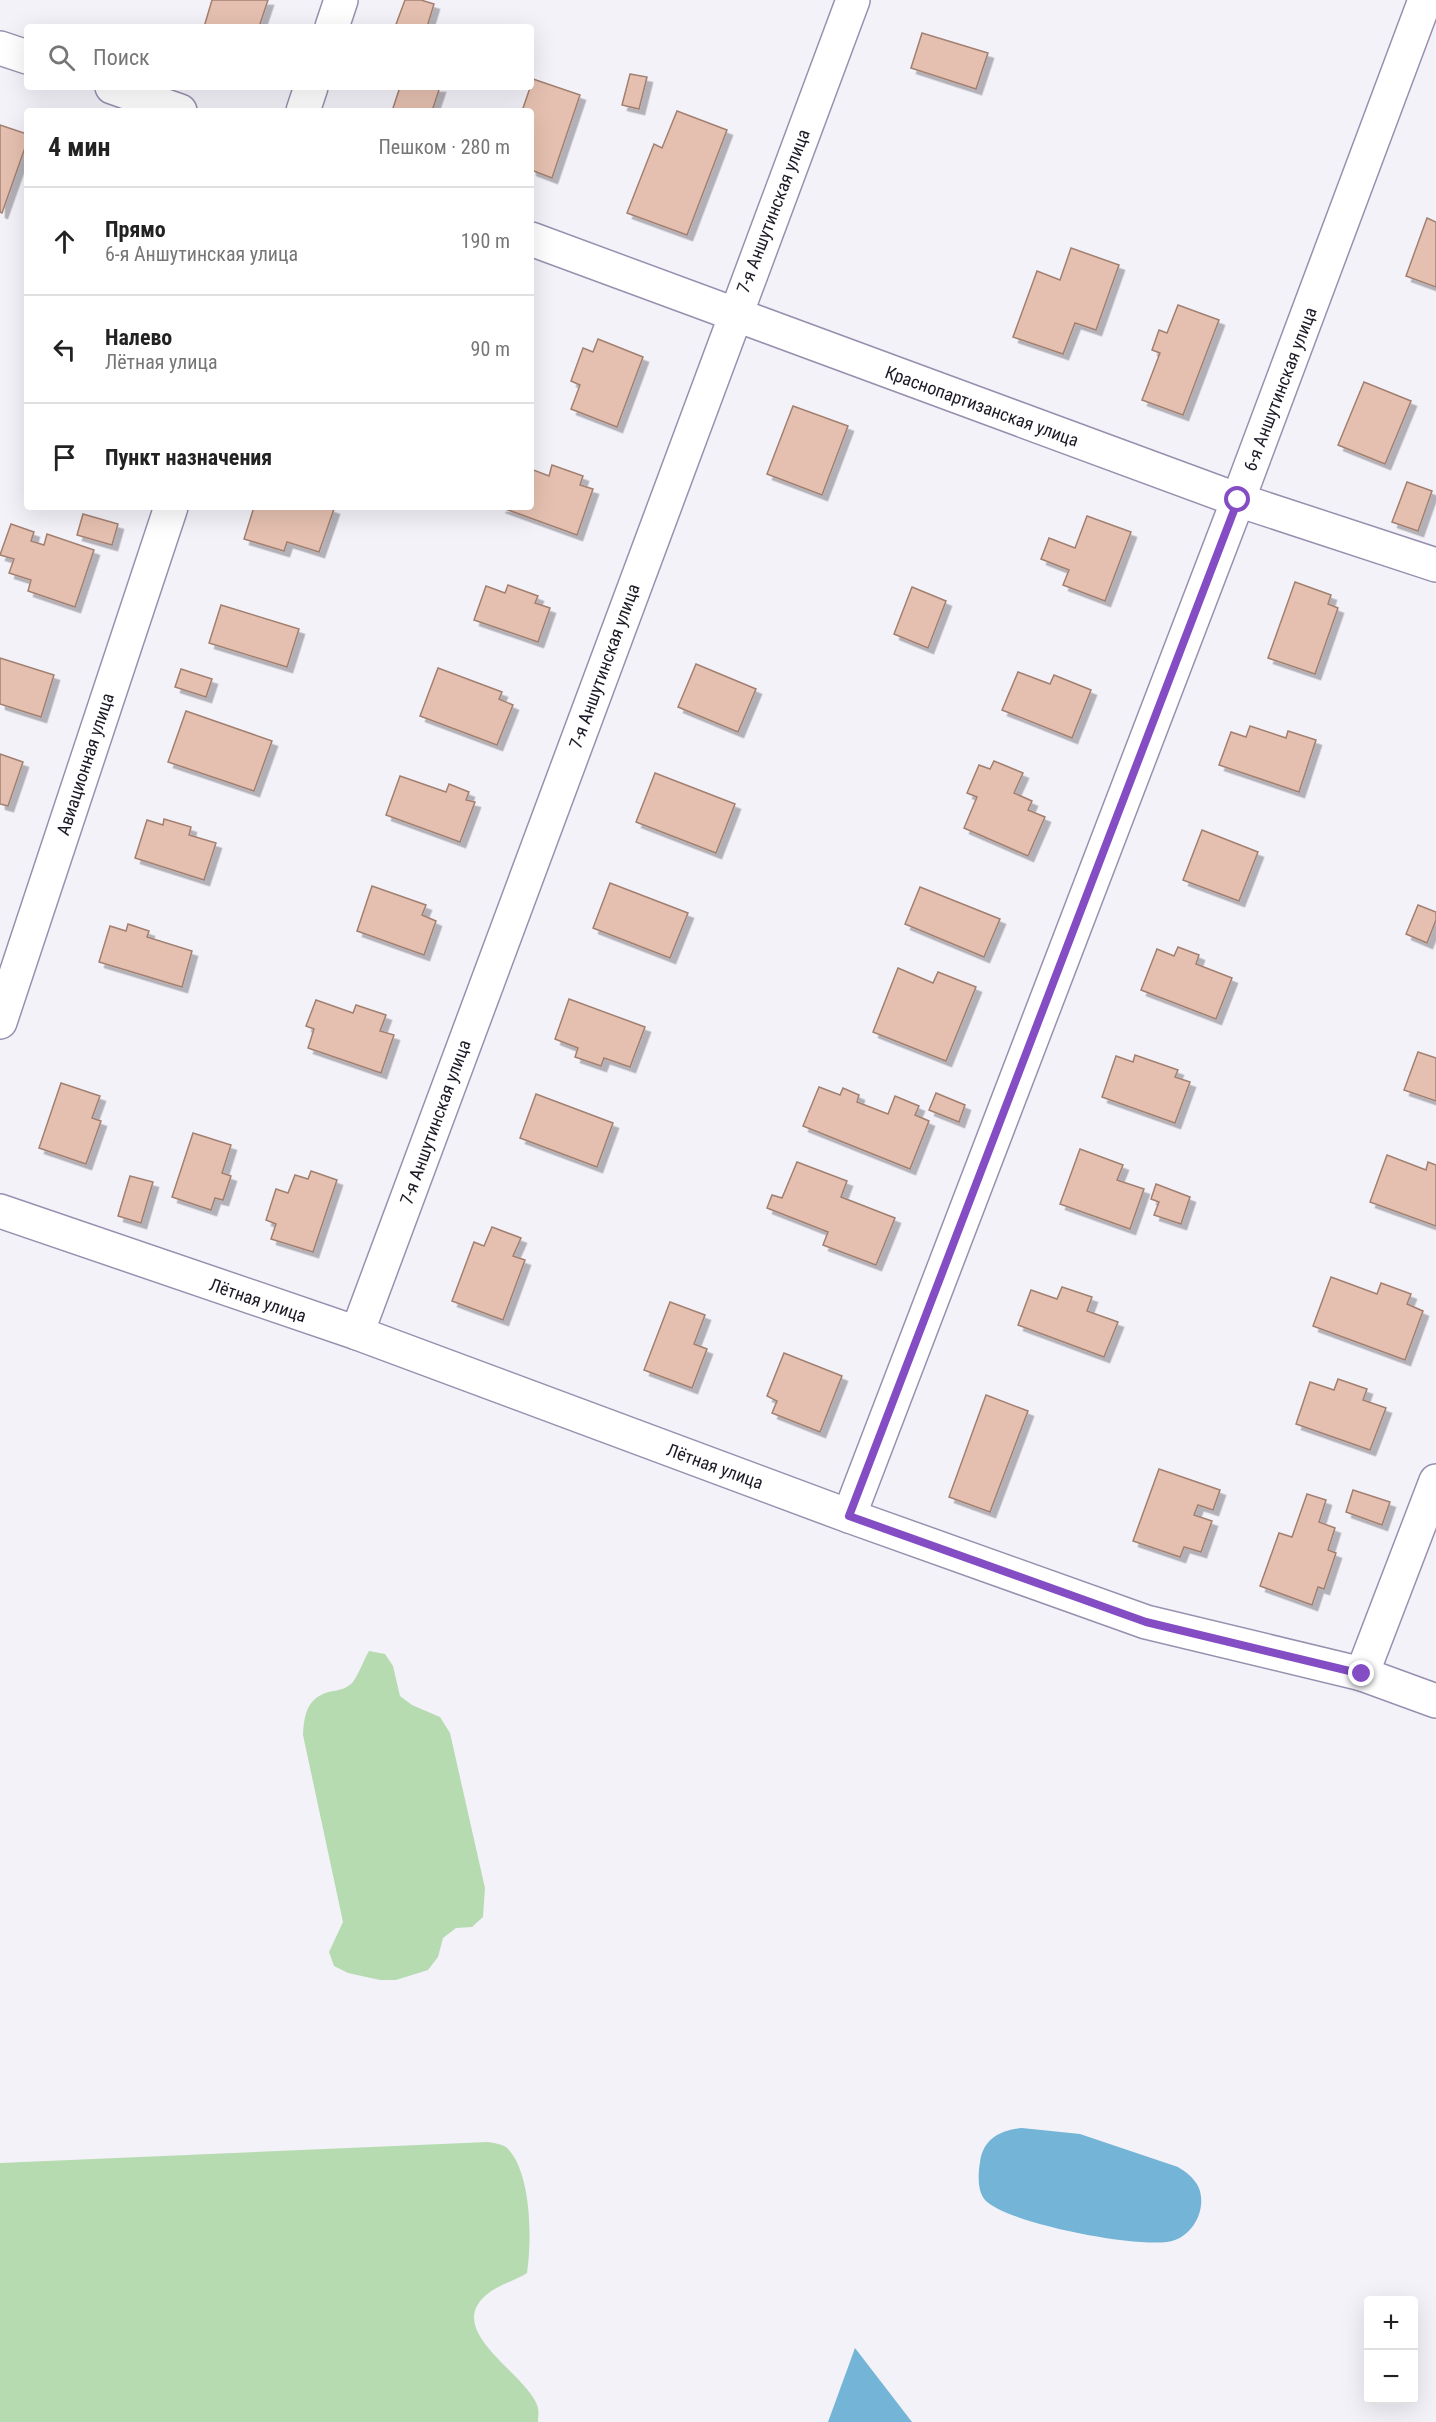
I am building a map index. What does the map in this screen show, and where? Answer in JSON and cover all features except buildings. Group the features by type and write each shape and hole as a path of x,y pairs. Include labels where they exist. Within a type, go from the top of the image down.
{"street":[{"path":"333,24 341,0"},
{"name":"7-я Аншутинская улица","path":"357,1333 853,0"},
{"name":"6-я Аншутинская улица","path":"849,1516 1238,500 1425,0"},
{"path":"0,48 24,56"},
{"path":"120,90 172,108"},
{"path":"304,108 310,90"},
{"name":"Краснопартизанская улица","path":"534,240 1238,500 1436,565"},
{"name":"Авиационная улица","path":"0,1022 170,510"},
{"name":"Лётная улица","path":"0,1211 357,1333 849,1516 1146,1622 1362,1674 1436,1701"},
{"path":"1362,1674 1436,1480"}],"green space":[{"path":"369,1651 385,1654 393,1666 400,1696 412,1705 440,1717 450,1733 485,1888 483,1917 472,1927 456,1928 443,1938 438,1957 428,1970 396,1980 380,1980 348,1973 334,1966 329,1952 343,1922 303,1735 305,1718 312,1703 325,1693 343,1689 351,1684"},
{"path":"488,2142 506,2147 515,2158 521,2172 528,2207 529,2259 527,2273 493,2290 483,2298 475,2312 475,2326 494,2355 532,2396 538,2408 538,2422 0,2422 0,2163"}],"water":[{"path":"1022,2128 1080,2134 1178,2167 1194,2180 1201,2194 1197,2219 1187,2233 1180,2238 1156,2243 1076,2233 1000,2210 986,2201 981,2193 979,2167 982,2154 994,2137"},
{"path":"855,2348 912,2422 828,2422"}],"route":[{"path":"1238,500 849,1516 1146,1622 1362,1674"}]}
